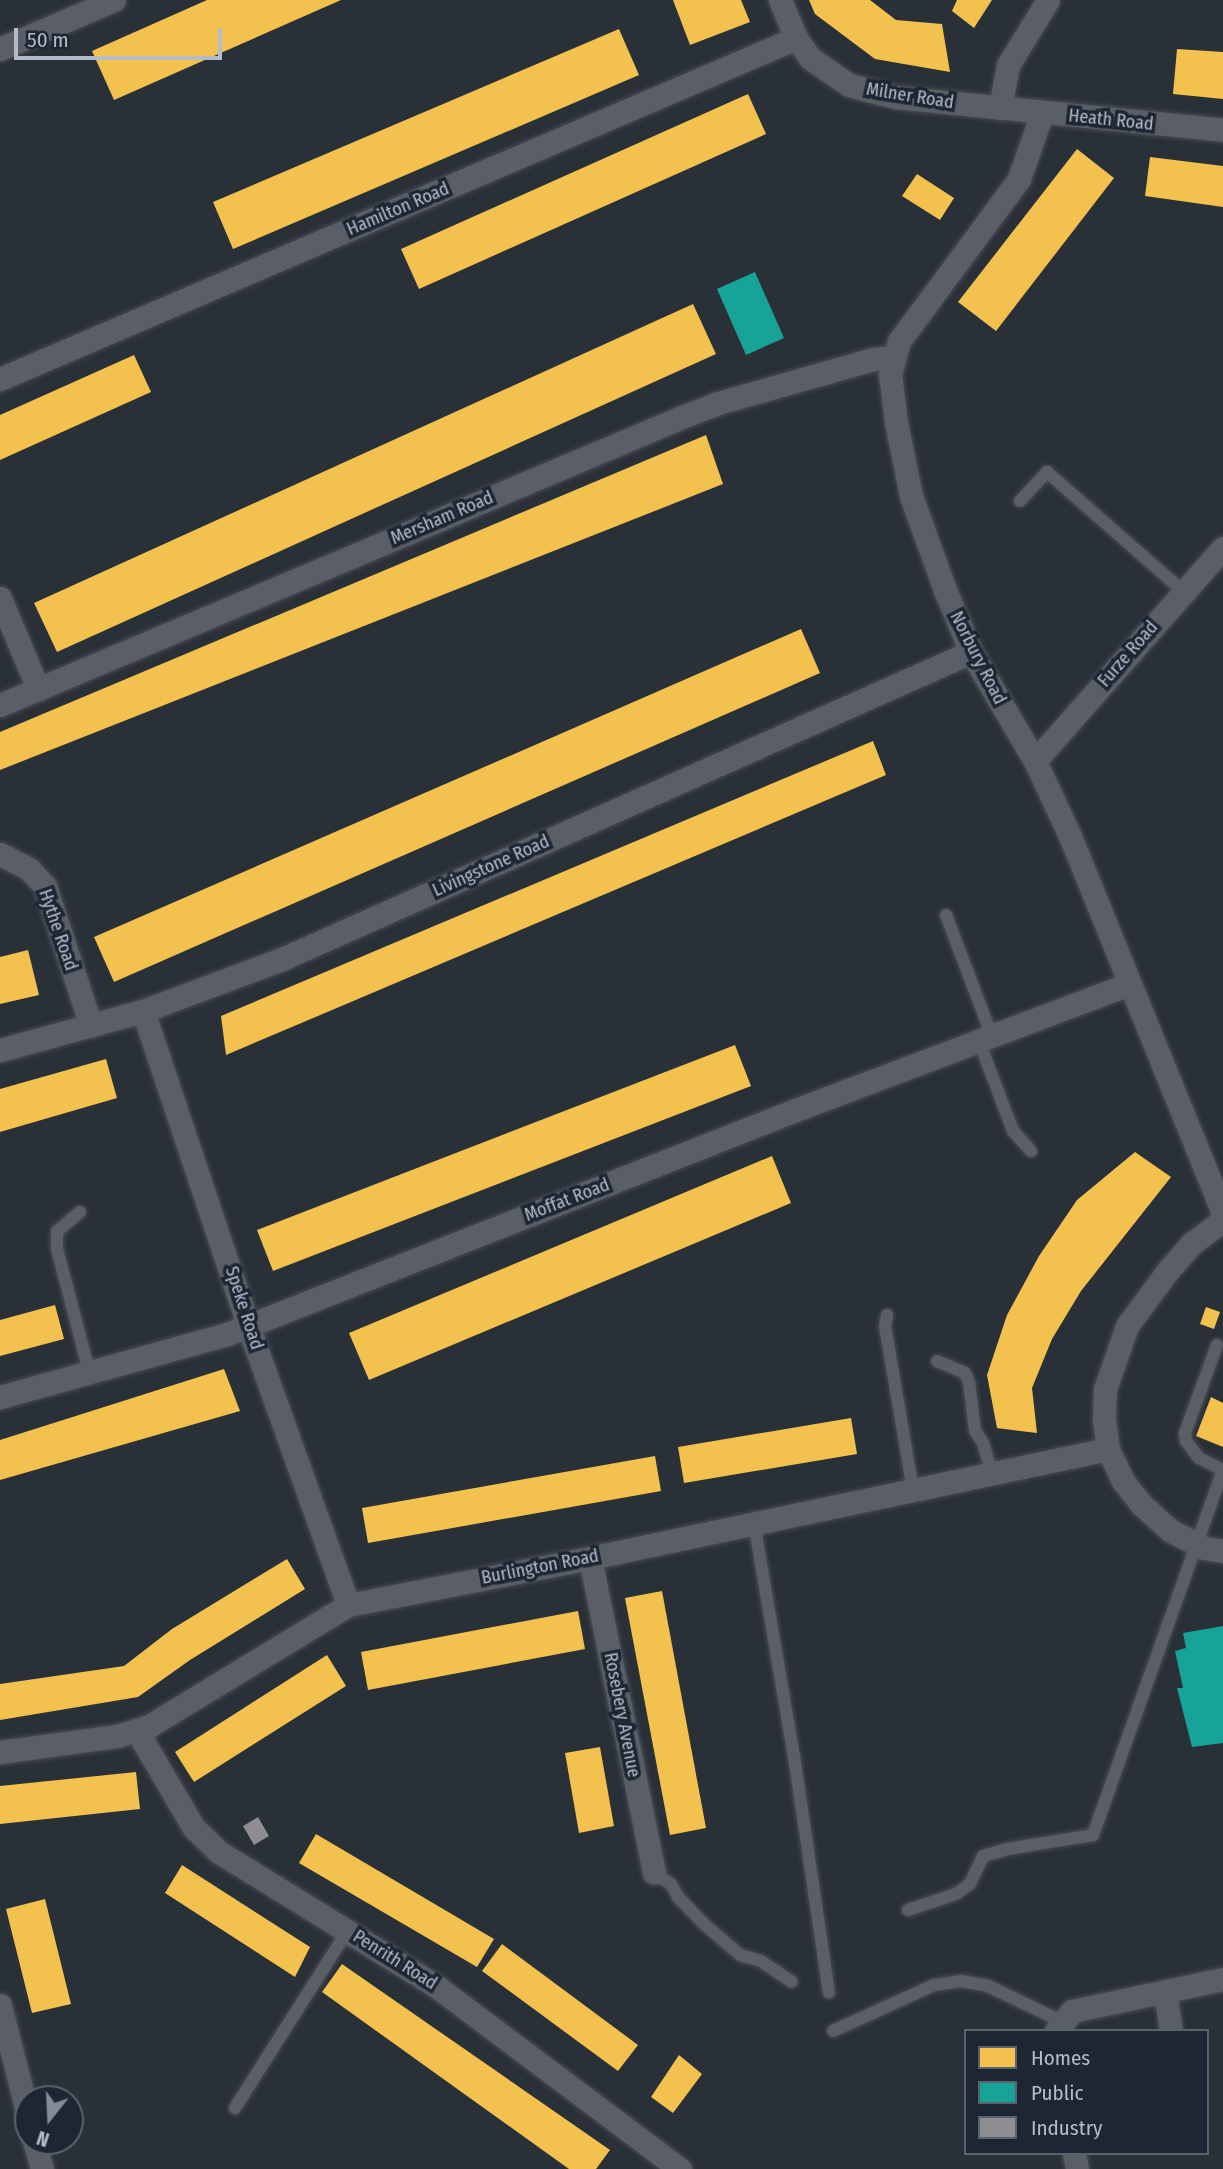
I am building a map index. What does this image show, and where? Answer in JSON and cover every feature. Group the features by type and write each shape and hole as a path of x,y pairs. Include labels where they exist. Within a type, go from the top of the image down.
{"street":[{"path":"0,49 114,0"},
{"name":"Milner Road","path":"780,0 796,38 810,58 849,85 895,97 1000,108"},
{"path":"1000,108 1008,65 1048,0"},
{"name":"Hamilton Road","path":"0,379 796,38"},
{"name":"Heath Road","path":"1000,108 1223,130"},
{"name":"Norbury Road","path":"1042,113 1019,179 907,326 892,356 892,392 911,496 971,652 1035,761 1070,836 1223,1212"},
{"name":"Mersham Road","path":"0,705 682,417 719,403 892,356"},
{"name":"Furze Road","path":"1035,761 1223,548"},
{"path":"0,598 38,689"},
{"name":"Livingstone Road","path":"0,1050 143,1011 282,959 971,652"},
{"name":"Hythe Road","path":"0,854 29,869 45,886 91,1026"},
{"name":"Moffat Road","path":"0,1397 212,1339 1129,984"},
{"name":"Speke Road","path":"143,1011 348,1605"},
{"path":"1223,1220 1207,1230 1148,1294 1127,1326 1105,1389 1108,1449 1124,1481 1142,1505 1171,1531 1196,1545 1223,1551"},
{"name":"Burlington Road","path":"0,1752 137,1731 171,1714 348,1605 590,1558 1108,1449"},
{"name":"Rosebery Avenue","path":"590,1558 654,1873"},
{"name":"Penrith Road","path":"137,1731 186,1817 219,1852 348,1930 486,2020 680,2169"},
{"path":"1059,2026 1072,2011 1223,1979"},
{"path":"1166,1991 1171,2029"},
{"path":"0,2006 20,2085"}],"lane":[{"path":"1020,501 1047,472 1183,591"},
{"path":"946,915 1013,1131 1031,1152"},
{"path":"80,1212 57,1230 57,1250 89,1371"},
{"path":"887,1315 891,1367 913,1490"},
{"path":"908,1910 970,1884 983,1856 1007,1849 1093,1835 1223,1470 1199,1458 1186,1441 1185,1433 1217,1345"},
{"path":"937,1360 965,1373 969,1382 975,1431 983,1443 992,1473"},
{"path":"754,1523 794,1756 829,1992"},
{"path":"654,1873 671,1884 687,1906 740,1955 761,1961 792,1982"},
{"path":"235,2108 348,1930"},
{"path":"833,2031 934,1985 961,1981 988,1986 1059,2026"}],"building: Homes":[{"path":"207,0 341,0 114,100 92,51"},
{"path":"673,0 741,0 750,22 690,45"},
{"path":"809,0 870,0 896,20 942,24 950,72 875,59 815,14"},
{"path":"957,0 992,0 974,28 952,11"},
{"path":"619,29 639,75 233,249 213,202"},
{"path":"1177,49 1223,52 1223,99 1173,94"},
{"path":"748,94 766,134 419,289 401,249"},
{"path":"1077,149 1114,178 996,331 958,302"},
{"path":"1150,157 1223,166 1223,207 1145,196"},
{"path":"917,174 954,198 940,220 902,196"},
{"path":"693,304 716,354 57,652 34,603"},
{"path":"134,355 151,392 0,460 0,415"},
{"path":"706,435 723,484 0,770 0,732"},
{"path":"801,629 820,673 114,982 94,937"},
{"path":"873,741 886,775 226,1055 221,1016"},
{"path":"28,950 39,995 0,1004 0,957"},
{"path":"735,1045 751,1086 273,1271 257,1230"},
{"path":"106,1059 117,1098 0,1132 0,1089"},
{"path":"1135,1152 1171,1177 1081,1291 1052,1339 1032,1388 1037,1433 997,1428 987,1375 1007,1315 1039,1256 1077,1200"},
{"path":"772,1156 791,1203 369,1380 349,1333"},
{"path":"55,1305 64,1339 0,1356 0,1320"},
{"path":"1206,1307 1220,1312 1214,1329 1200,1324"},
{"path":"224,1369 240,1411 0,1480 0,1440"},
{"path":"1211,1397 1223,1403 1223,1447 1196,1436"},
{"path":"851,1418 857,1454 684,1483 678,1447"},
{"path":"655,1456 661,1491 368,1543 362,1508"},
{"path":"287,1559 305,1589 190,1660 138,1697 0,1720 0,1684 124,1666 172,1629"},
{"path":"662,1591 706,1828 670,1835 625,1598"},
{"path":"578,1611 585,1649 368,1690 361,1652"},
{"path":"327,1655 346,1686 194,1782 175,1752"},
{"path":"600,1747 614,1826 579,1833 565,1753"},
{"path":"136,1772 140,1809 0,1824 0,1786"},
{"path":"316,1834 494,1939 477,1967 299,1863"},
{"path":"182,1865 310,1947 295,1977 165,1893"},
{"path":"45,1899 71,2004 32,2013 6,1909"},
{"path":"502,1944 638,2045 618,2071 482,1971"},
{"path":"342,1964 610,2150 596,2169 569,2169 322,1992"},
{"path":"679,2055 702,2074 673,2113 651,2097"}],"building: Public":[{"path":"755,272 784,338 746,355 717,289"},
{"path":"1223,1626 1223,1743 1192,1747 1177,1688 1183,1688 1175,1651 1186,1648 1183,1633"}],"building: Industry":[{"path":"258,1817 269,1836 254,1845 243,1826"}]}
